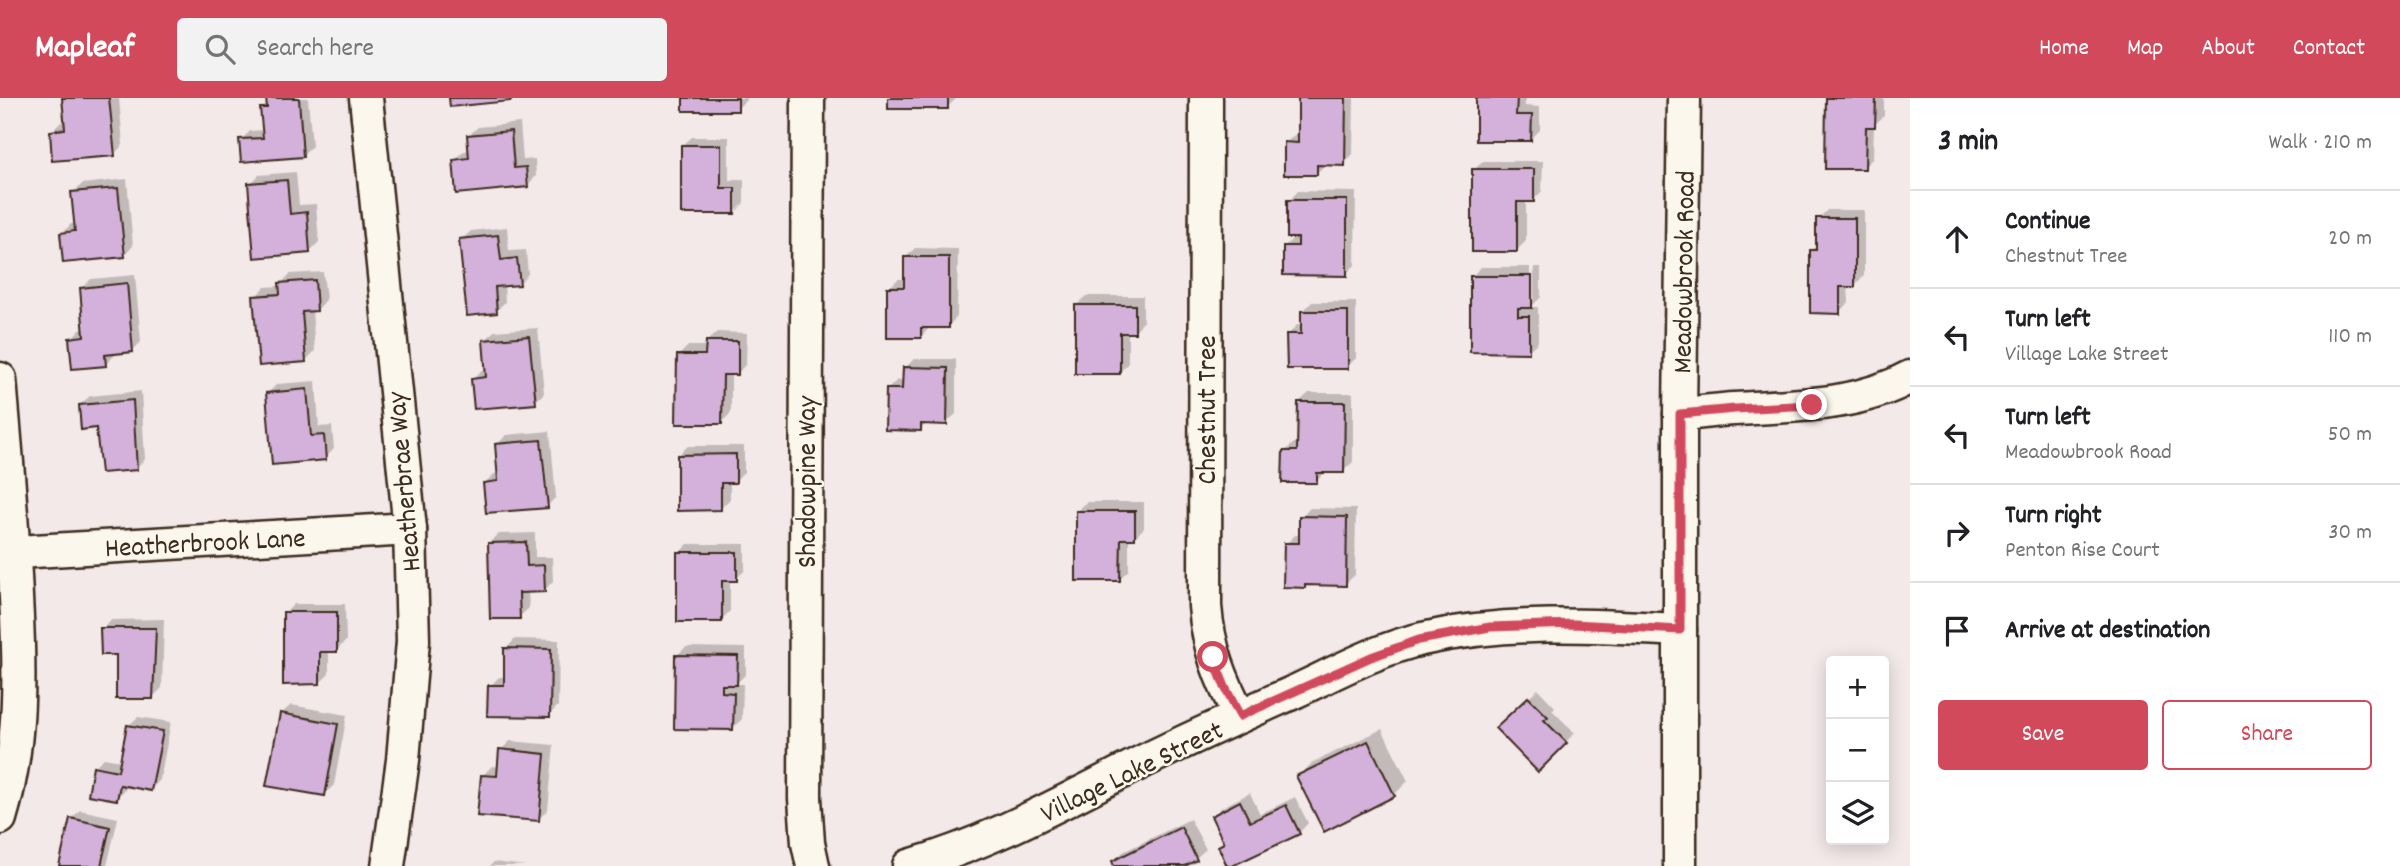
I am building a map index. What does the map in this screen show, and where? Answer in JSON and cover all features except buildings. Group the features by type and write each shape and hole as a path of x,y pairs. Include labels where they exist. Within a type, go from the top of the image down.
{"street":[{"name":"Heatherbrae Way","path":"366,98 410,529 413,642 402,760 388,866"},
{"name":"Shadowpine Way","path":"808,98 805,798 808,842 813,866"},
{"name":"Chestnut Tree","path":"1206,98 1205,606 1213,657 1240,716"},
{"name":"Meadowbrook Road","path":"1680,866 1680,414 1684,98"},
{"path":"1680,414 1812,405 1865,395 1910,377"},
{"path":"0,379 8,552 20,687 10,786 0,818"},
{"name":"Heatherbrook Lane","path":"8,552 410,529"},
{"name":"Village Lake Street","path":"909,866 954,853 1019,826 1129,768 1240,716 1371,657 1419,640 1490,627 1574,624 1680,630"}],"route":[{"path":"1213,657 1240,716 1371,657 1419,640 1490,627 1574,624 1680,630 1680,414 1812,405"}]}
